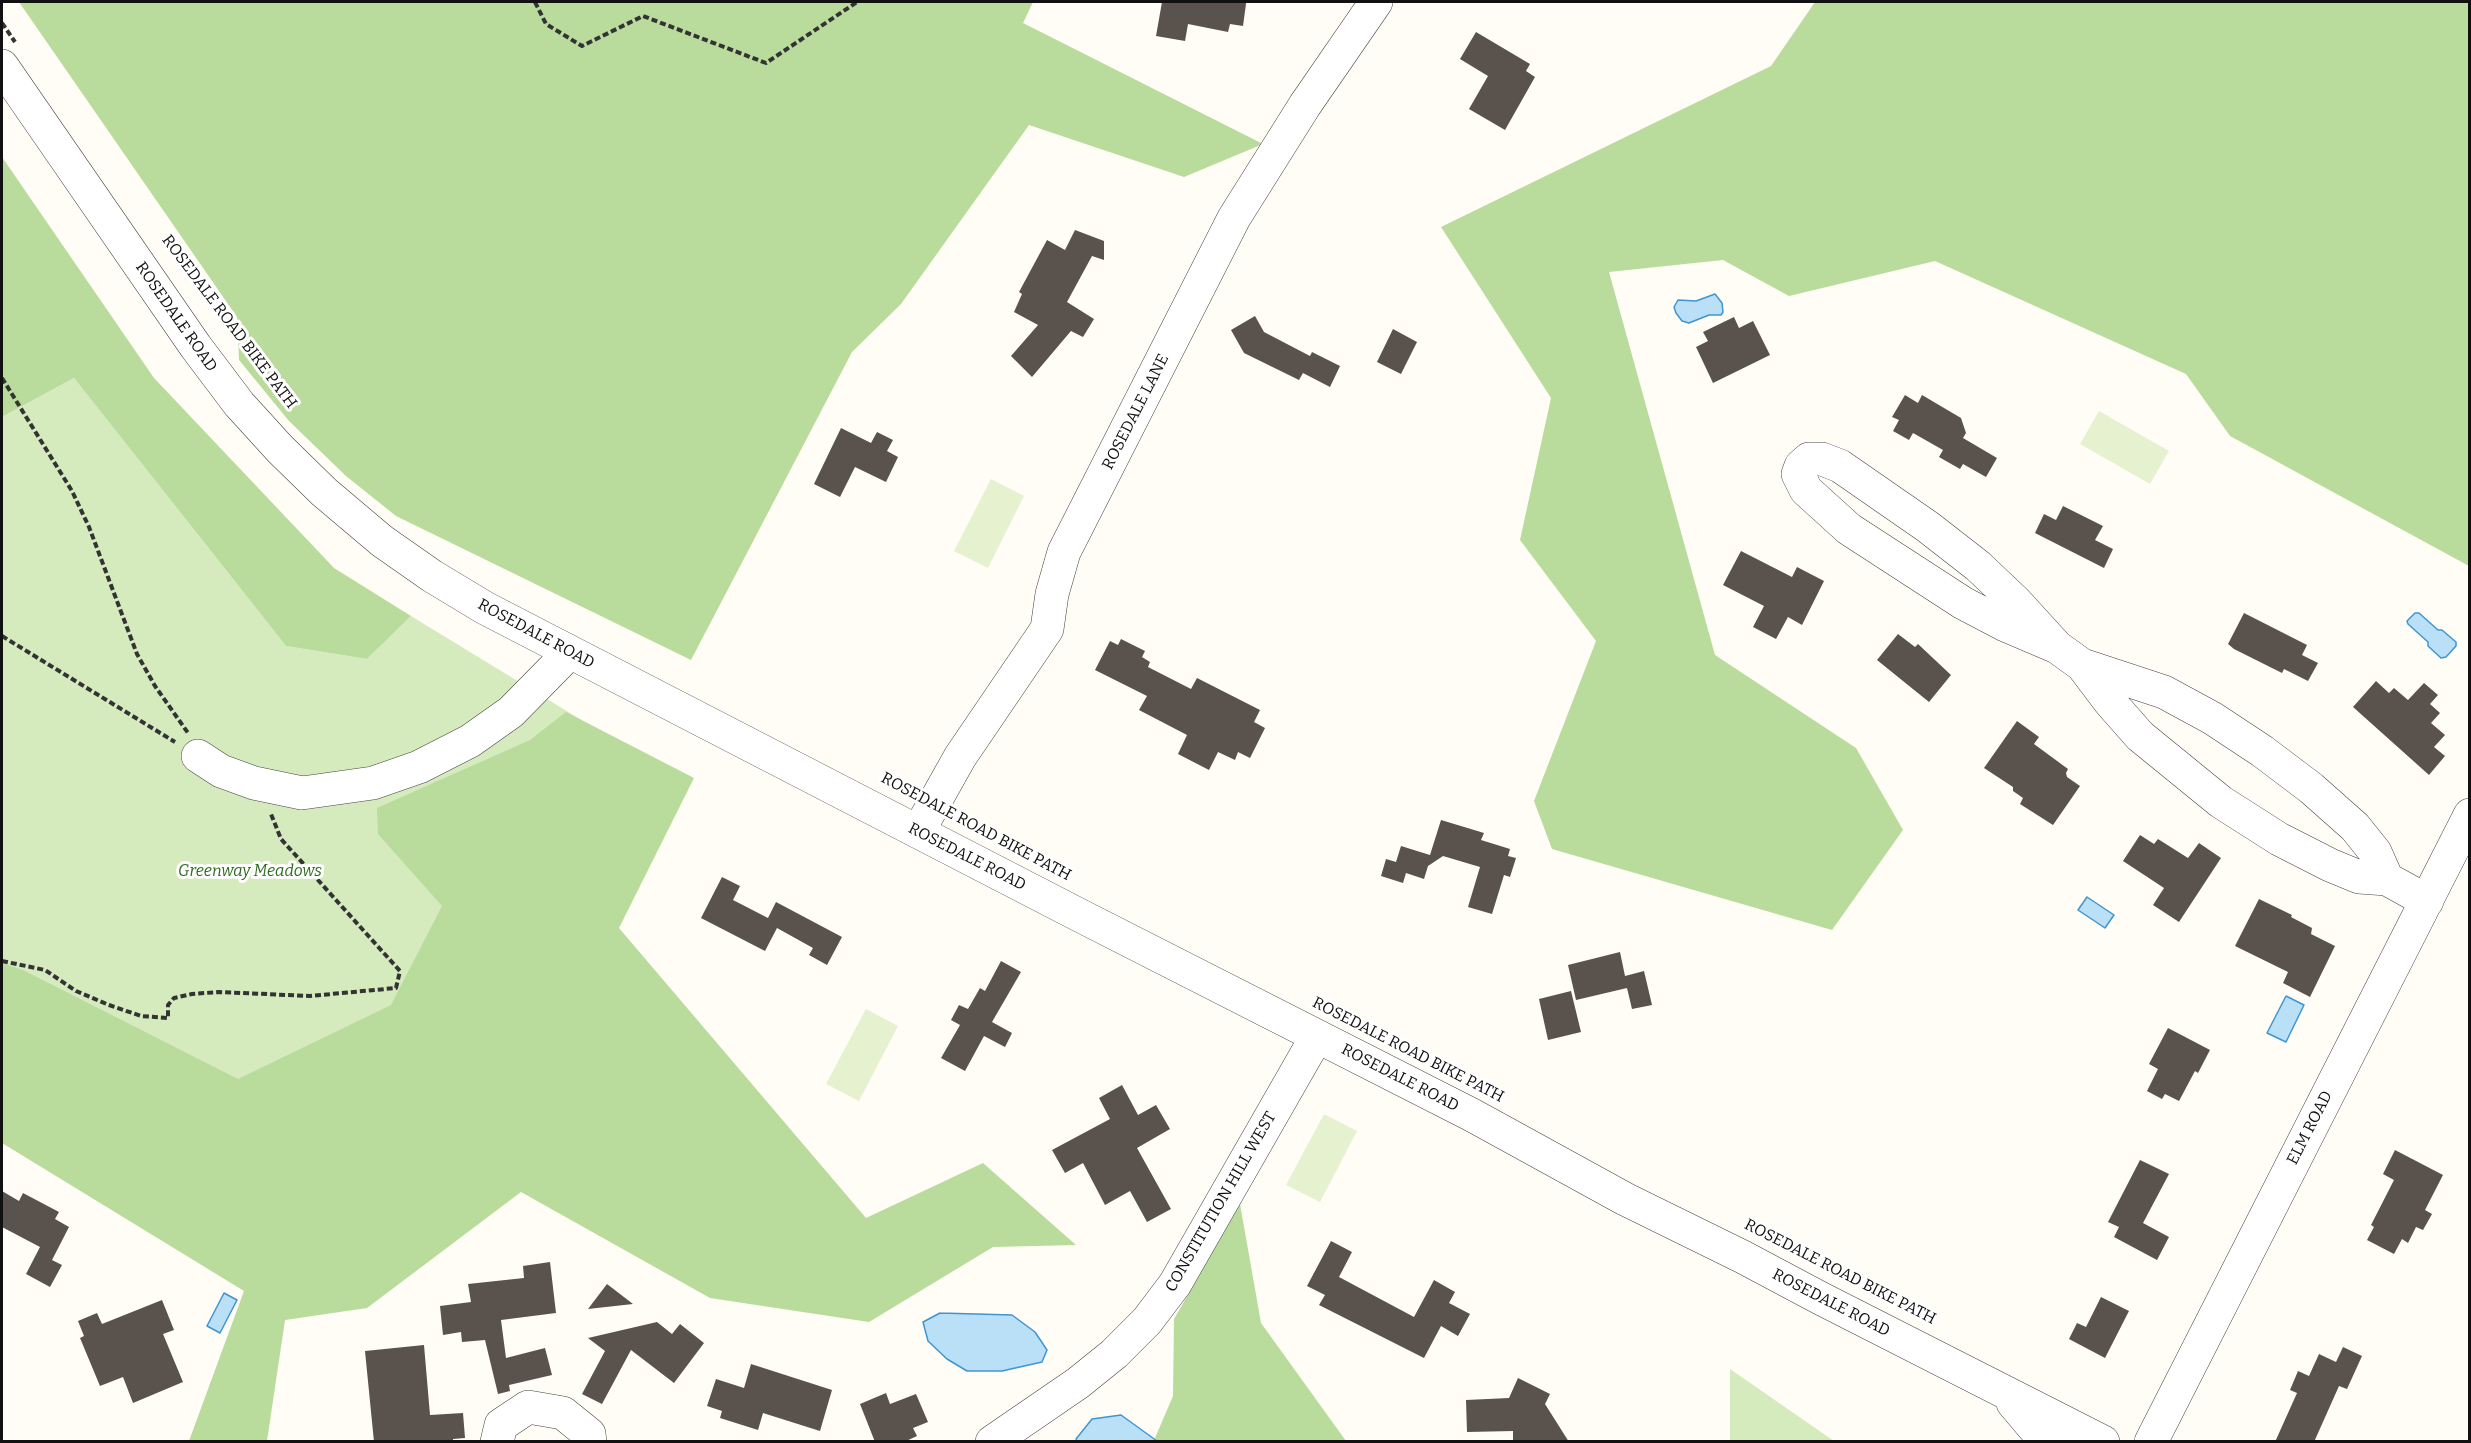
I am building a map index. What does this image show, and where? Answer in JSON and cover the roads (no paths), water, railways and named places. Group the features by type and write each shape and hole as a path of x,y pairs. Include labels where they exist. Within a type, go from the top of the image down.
{"street":[{"name":"ROSEDALE LANE","path":"918,831 960,757 1047,629 1052,594 1064,552 1234,218 1305,105 1376,2"},
{"name":"ROSEDALE ROAD","path":"11,58 196,347 239,404 324,492 399,553 485,608 1472,1115 1625,1199 2103,1442"},
{"path":"2387,879 2374,852 2355,827 2262,751 2212,718 2164,692 2069,656 1964,603 1849,529 1806,490 1798,474 1801,466 1809,459 1822,459 1840,466 1978,566 2069,656 2140,736 2221,802 2279,838 2330,865 2359,877 2387,879 2427,901"},
{"path":"194,746 221,771 254,783 302,793 373,783 418,767 470,741 511,712 570,652"},
{"name":"ELM ROAD","path":"2151,1442 2469,815"},
{"name":"CONSTITUTION HILL WEST","path":"992,1442 1078,1383 1114,1354 1147,1321 1175,1284 1317,1036"},
{"path":"1991,1384 2024,1414 2046,1442"},
{"path":"497,1442 501,1425 528,1407 562,1413 589,1434 590,1442"}],"water":[{"path":"1715,294 1722,303 1721,315 1709,315 1689,323 1682,321 1676,313 1674,307 1678,300 1696,301"},
{"path":"2415,613 2419,613 2456,642 2456,646 2446,657 2441,658 2428,646 2428,642 2408,624 2407,621"},
{"path":"2087,897 2114,915 2105,928 2078,910"},
{"path":"2286,996 2304,1005 2286,1042 2267,1033"},
{"path":"224,1293 237,1300 220,1333 207,1326"},
{"path":"940,1313 1012,1315 1035,1332 1047,1350 1042,1362 1002,1371 967,1371 947,1359 928,1341 923,1322"},
{"path":"1121,1415 1157,1441 1077,1441 1076,1439 1092,1419"}],"park label":[{"name":"Greenway Meadows","path":"250,872"}]}
